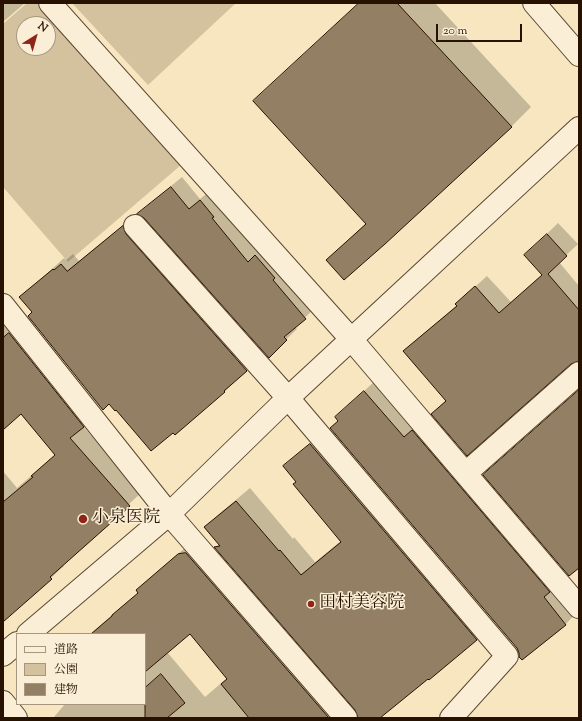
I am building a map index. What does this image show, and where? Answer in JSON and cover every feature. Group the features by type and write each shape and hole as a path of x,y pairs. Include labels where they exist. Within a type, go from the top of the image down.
{"street":[{"path":"50,3 351,339 579,605"},
{"path":"534,3 579,55"},
{"path":"29,633 169,514 288,398 579,128"},
{"path":"135,226 288,398 507,656 451,718"},
{"path":"3,305 169,514 346,718"},
{"path":"466,474 579,373"},
{"path":"3,656 16,645"},
{"path":"3,702 16,718"}],"green space":[{"path":"27,3 42,3 53,16 16,16 16,56 56,56 56,19 181,165 68,262 3,187 3,24"},
{"path":"72,3 236,3 148,85"}],"building":[{"path":"359,3 397,3 512,127 344,280 326,260 366,224 253,101"},
{"path":"171,187 189,209 200,200 214,217 212,218 248,262 255,255 275,278 273,280 306,319 284,337 287,340 269,358 144,218 137,214"},
{"path":"123,226 126,234 247,371 175,435 173,433 151,451 116,410 115,411 109,404 103,410 28,316 32,312 19,297 61,264 67,271"},
{"path":"547,234 567,256 548,274 579,310 579,361 571,364 467,456 431,414 446,401 403,351 457,306 455,304 475,286 499,313 542,275 524,255"},
{"path":"9,333 84,427 70,438 130,506 50,577 52,579 3,622 3,502 33,477 31,476 55,455 21,414 3,430 3,338"},
{"path":"579,390 579,568 569,576 483,475"},
{"path":"364,391 404,437 412,430 550,592 544,597 566,625 522,660 519,657 517,648 330,428 338,421 335,417"},
{"path":"310,444 477,640 380,718 358,718 355,710 214,547 220,546 204,527 236,501 301,575 341,542 293,484 296,482 283,466"},
{"path":"186,553 329,718 249,718 221,684 227,679 190,634 146,671 146,633 92,633 138,593 136,590 178,554"},
{"path":"161,674 185,703 167,718 145,718 146,687"}],"place":[{"name":"小泉医院","path":"83,519"},
{"name":"田村美容院","path":"311,604"}]}
